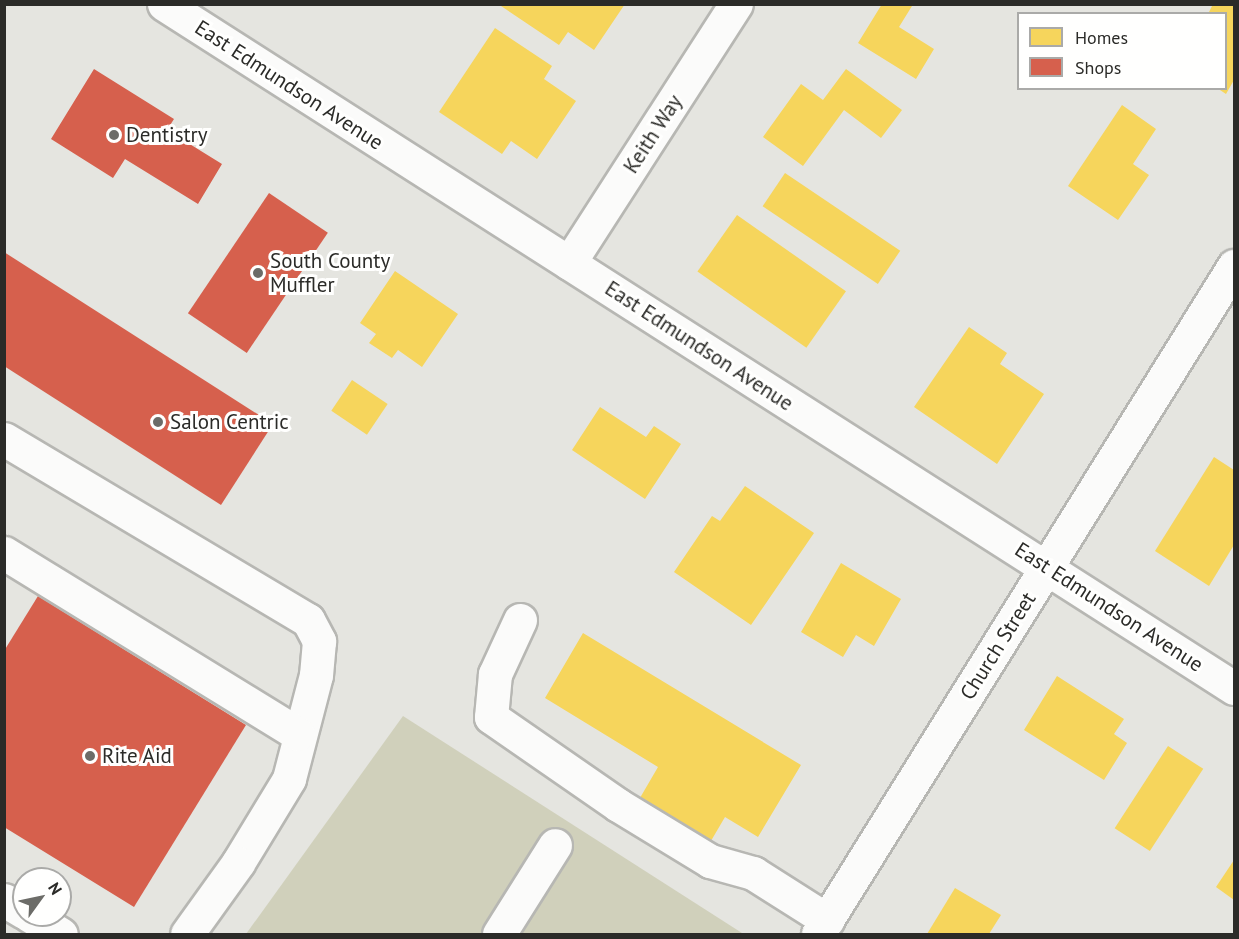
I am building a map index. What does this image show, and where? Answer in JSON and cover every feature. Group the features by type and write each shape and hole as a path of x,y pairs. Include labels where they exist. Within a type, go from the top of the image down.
{"street":[{"name":"East Edmundson Avenue","path":"164,4 1234,688"},
{"name":"Keith Way","path":"570,263 736,4"},
{"name":"Church Street","path":"822,927 1234,266"},
{"path":"4,439 308,620 319,641 316,675 298,734 289,779 238,863 187,934"},
{"path":"4,553 298,734"},
{"path":"520,620 495,674 492,717 618,805 710,861 753,873 822,927"},
{"path":"499,934 555,845"}],"green space":[{"path":"403,716 742,933 246,934"}],"building: Homes":[{"path":"498,4 625,4 594,50 568,32 559,45"},
{"path":"882,4 912,6 899,27 934,49 916,79 858,43"},
{"path":"1213,4 1234,4 1234,80 1226,94 1220,90 1227,90 1227,12 1209,12"},
{"path":"495,28 552,66 544,79 576,101 537,159 511,141 502,154 439,112"},
{"path":"846,69 902,110 881,138 844,110 803,166 763,137 801,84 823,100"},
{"path":"1122,105 1156,129 1133,164 1149,175 1118,220 1068,186"},
{"path":"785,173 900,251 878,284 763,206"},
{"path":"737,215 846,291 806,348 697,272"},
{"path":"395,271 458,314 422,367 398,350 392,358 369,343 376,334 360,323"},
{"path":"969,327 1007,353 1000,364 1044,394 997,464 914,407"},
{"path":"352,380 388,404 367,435 331,411"},
{"path":"600,407 646,437 654,426 681,444 645,499 572,450"},
{"path":"1214,457 1234,470 1234,545 1209,586 1155,551"},
{"path":"745,486 814,533 751,625 674,572 712,516 720,521"},
{"path":"841,563 901,599 874,646 856,635 843,657 801,632"},
{"path":"583,633 801,765 758,837 725,817 708,846 637,803 658,767 545,698"},
{"path":"1057,676 1124,719 1114,734 1127,743 1104,780 1024,730"},
{"path":"1168,746 1203,769 1150,851 1115,828"},
{"path":"1234,860 1234,900 1216,887"},
{"path":"955,888 1001,915 989,934 927,934"}],"building: Shops":[{"name":"Dentistry","path":"94,69 174,119 167,130 222,164 198,204 125,159 113,178 51,139"},
{"name":"South County Muffler","path":"269,193 328,233 247,353 188,313"},
{"path":"4,252 273,424 221,505 4,366"},
{"path":"38,596 246,725 134,907 4,827 4,651"}],"place":[{"name":"Dentistry","path":"114,135"},
{"name":"South County Muffler","path":"258,273"},
{"name":"Salon Centric","path":"158,422"},
{"name":"Rite Aid","path":"90,756"}]}
